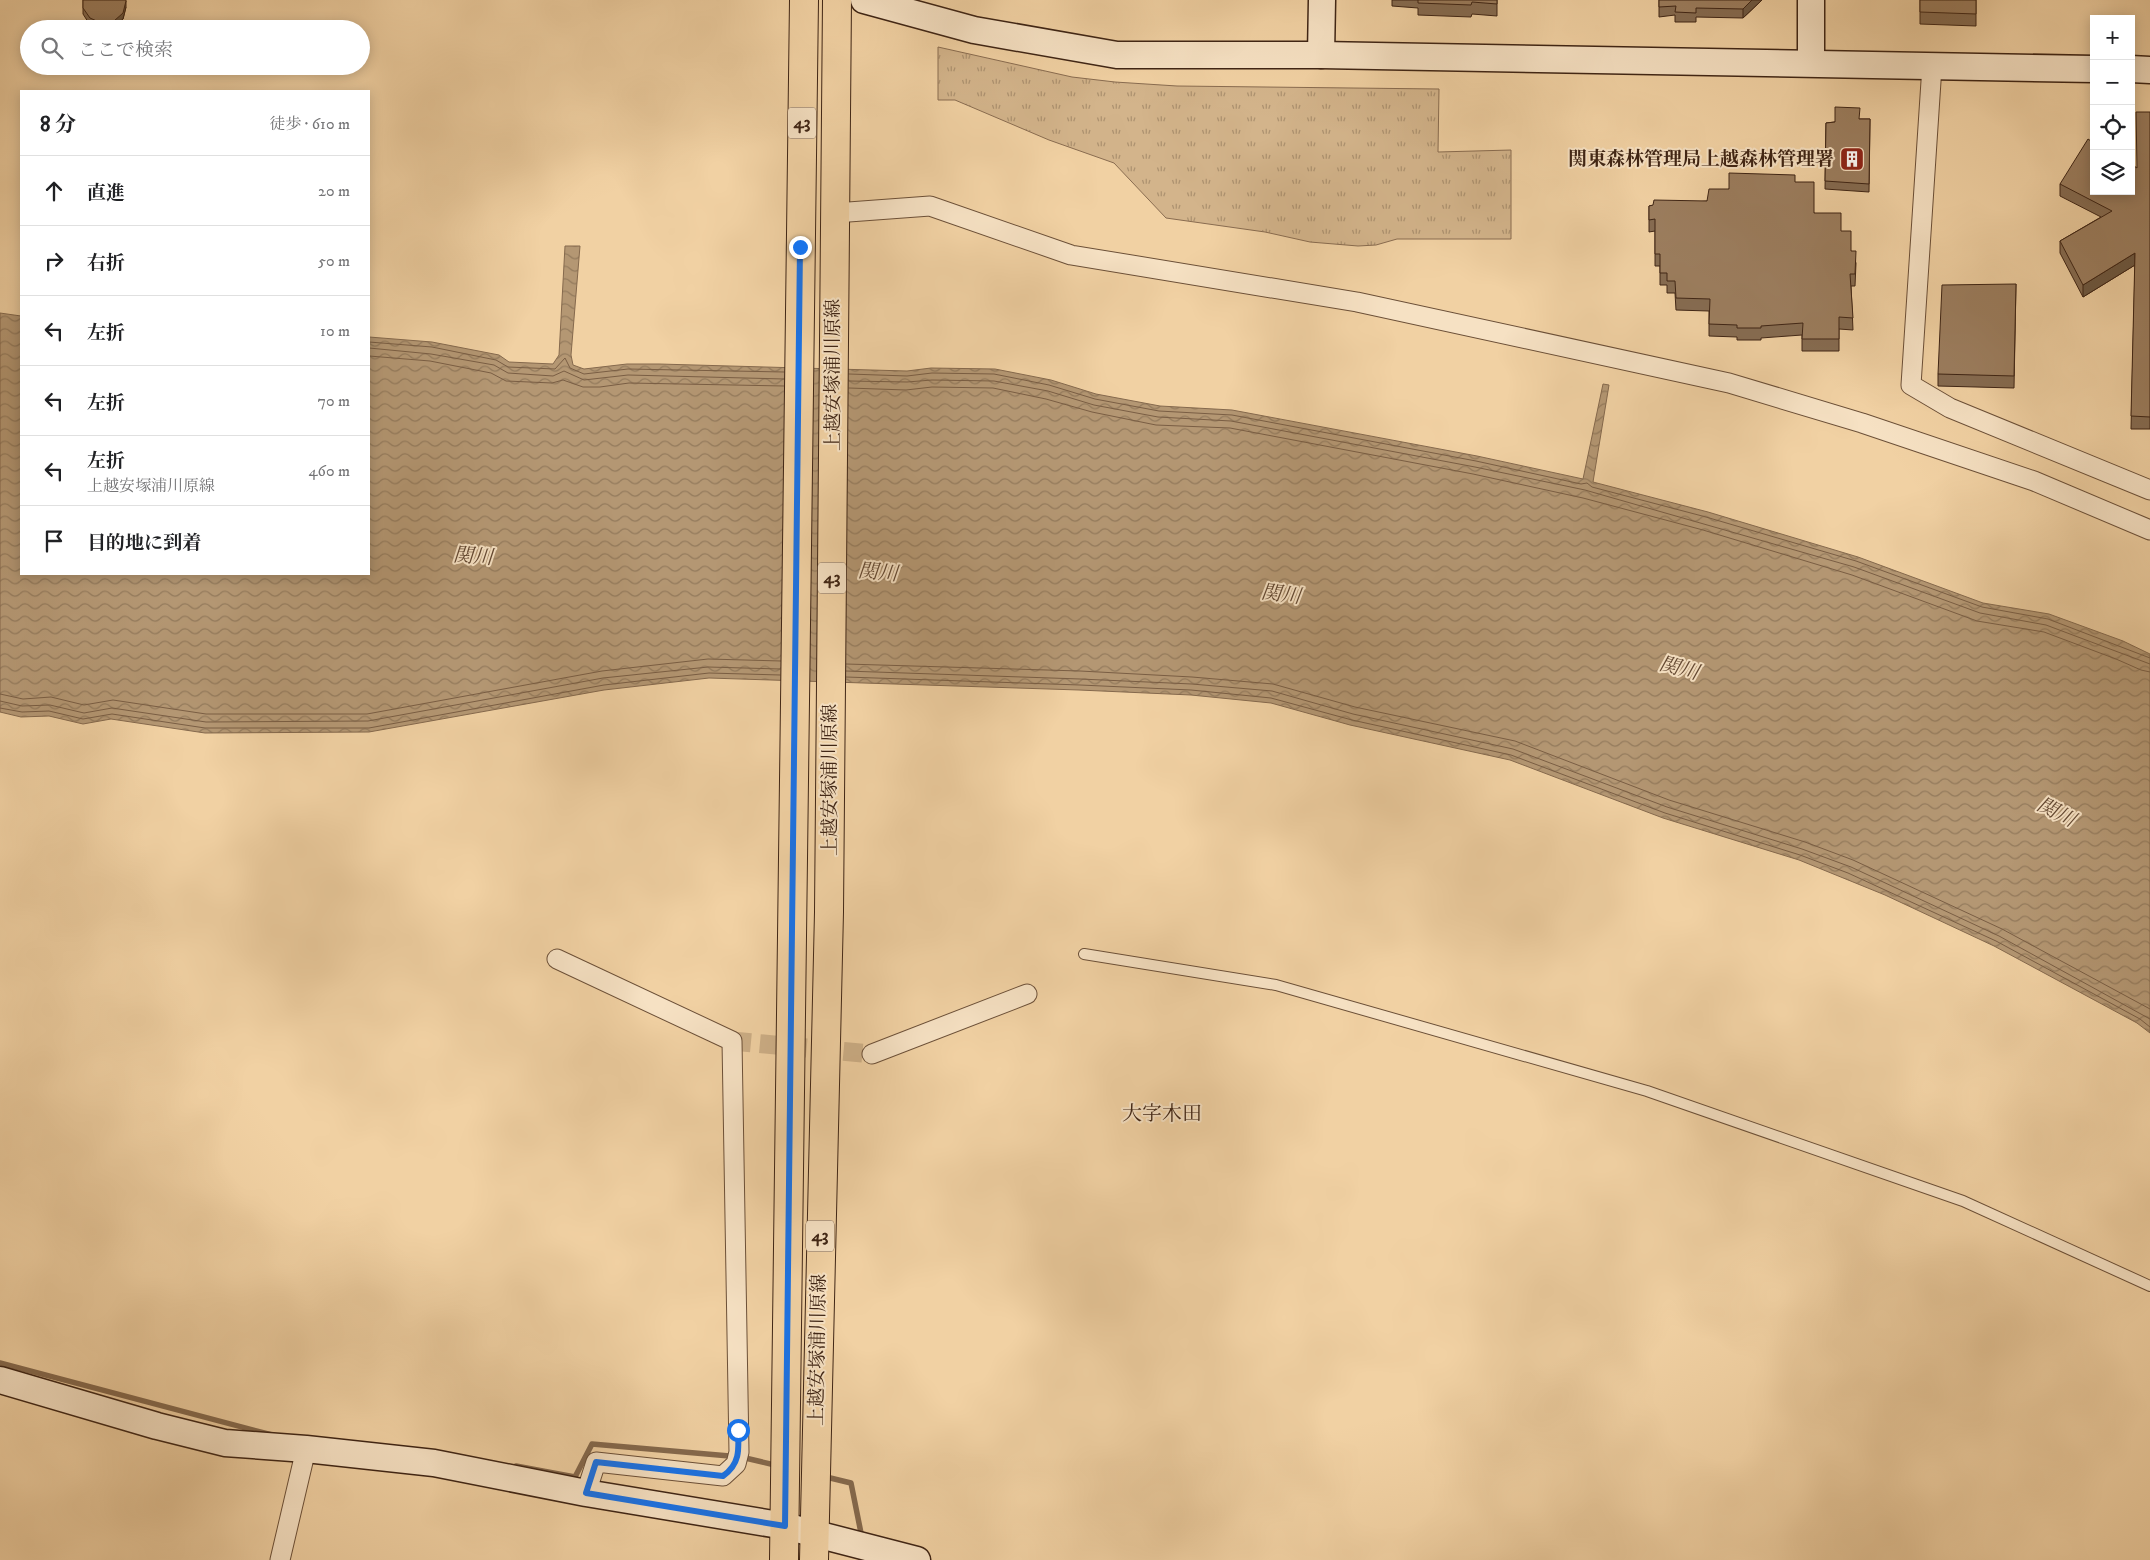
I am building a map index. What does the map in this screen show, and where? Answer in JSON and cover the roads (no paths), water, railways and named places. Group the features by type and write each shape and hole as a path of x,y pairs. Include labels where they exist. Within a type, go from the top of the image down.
{"main road":[{"name":"上越安塚浦川原線","path":"784,1560 804,0"},
{"name":"上越安塚浦川原線","path":"814,1560 813,1533 829,912 837,0"}],"street":[{"path":"864,0 974,30 1117,54 1811,62 2090,69"},
{"path":"1321,55 1322,0"},
{"path":"1811,0 1811,62"},
{"path":"1932,66 1911,385 1950,408 2150,490"},
{"path":"2135,70 2150,70"},
{"path":"835,214 930,206 1071,255 1357,302 1728,383 1862,423 2034,481 2150,530"},
{"path":"557,959 732,1041 739,1452 736,1464 723,1476 596,1462 586,1493"},
{"path":"872,1054 1027,994"},
{"path":"0,1380 157,1426 225,1443 306,1449 434,1463 586,1493 785,1526 918,1560"},
{"path":"280,1560 306,1449"}],"lane":[{"path":"1084,954 1276,985 1647,1091 1963,1201 2150,1286"}],"water":[{"name":"関川","path":"565,246 580,246 571,355 573,365 584,369 627,364 659,364 907,371 931,368 995,369 1051,380 1096,394 1160,406 1232,410 1477,456 1583,479 1603,384 1609,385 1593,482 1708,512 1858,557 1983,603 2049,614 2123,641 2150,654 2150,1033 2137,1023 1994,946 1885,895 1799,860 1663,818 1510,760 1350,725 1271,703 1191,695 1079,690 709,678 604,690 369,732 205,733 111,719 83,724 49,716 21,717 0,712 0,313 20,316 20,575 370,575 370,337 432,342 499,355 509,362 553,364 559,355"}],"waterway":[{"path":"0,1363 272,1435"},
{"path":"516,1466 575,1477 592,1444 741,1457 779,1466"},
{"path":"822,1476 851,1483 862,1538"}],"tunnel":[{"path":"732,1041 872,1054"}],"place":[{"name":"関東森林管理局上越森林管理署","path":"1852,159"}],"district":[{"name":"大字木田","path":"1162,1114"}]}
